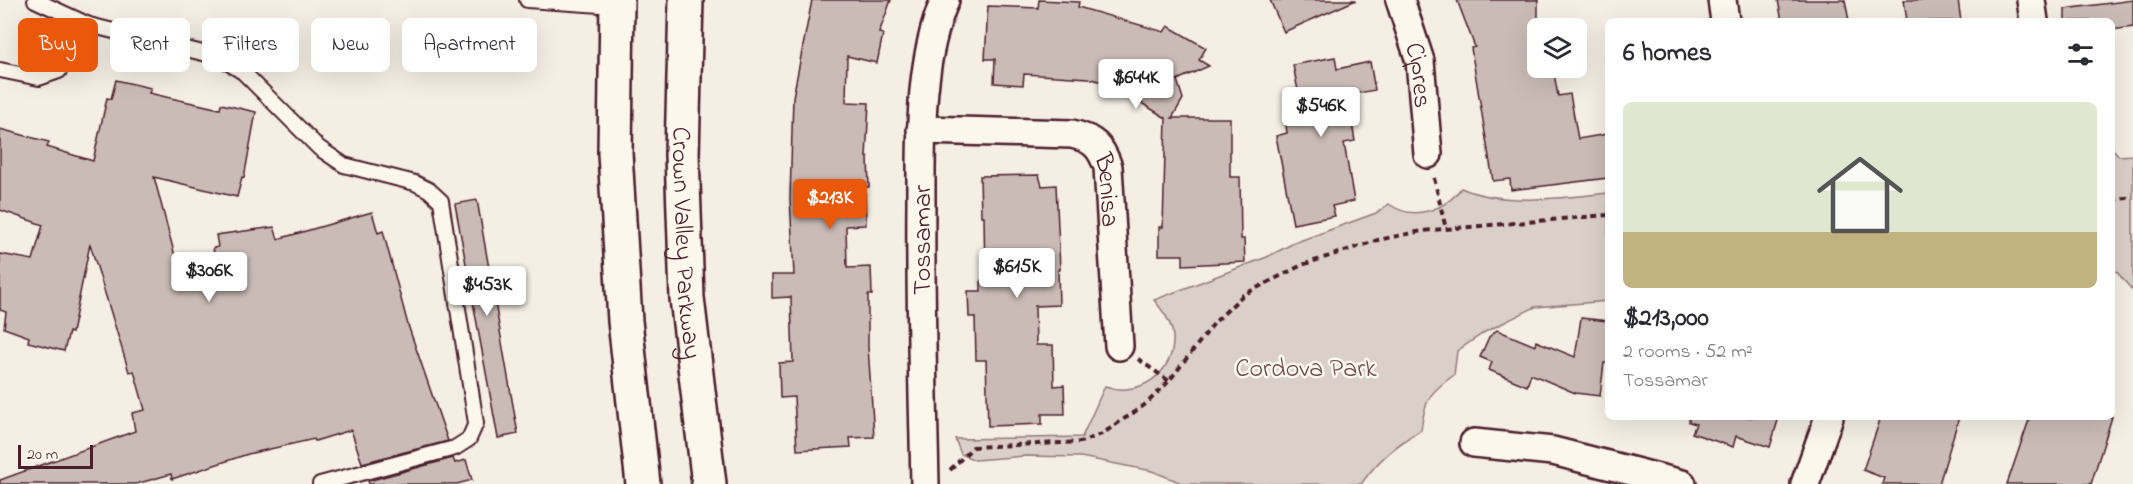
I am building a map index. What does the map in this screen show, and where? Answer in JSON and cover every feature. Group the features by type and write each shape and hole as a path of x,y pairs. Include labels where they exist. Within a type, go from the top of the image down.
{"main road":[{"name":"Crown Valley Parkway","path":"686,0 682,154 687,297 709,484"},
{"path":"616,3 615,164 625,321 643,484"}],"street":[{"name":"Tossamar","path":"934,480 920,288 921,130 933,28 945,0"},
{"name":"Cipres","path":"1400,0 1420,61 1428,154"},
{"path":"1722,0 1725,18"},
{"path":"2031,0 2034,18"},
{"name":"Benisa","path":"921,130 1072,134 1088,138 1102,149 1108,167 1119,346"},
{"path":"1805,484 1828,420"},
{"path":"1474,443 1553,451 1682,484"}],"lane":[{"path":"35,0 74,18"},
{"path":"527,0 616,3"},
{"path":"98,27 219,57 243,72 319,148 344,165 415,183 429,190 441,201 476,423 469,439 455,448 320,484"},
{"path":"0,70 39,78 56,72"}],"path":[{"path":"1428,154 1446,229"},
{"path":"2115,200 2133,197"},
{"path":"934,480 973,447 1081,442 1102,434 1146,404 1169,381 1215,322 1243,295 1264,282 1302,265 1378,240 1446,229 1605,215"},
{"path":"1119,346 1169,381"}],"green space":[{"path":"2115,151 2119,156 2133,155 2133,291 2116,271"},
{"name":"Cordova Park","path":"1461,188 1477,194 1513,199 1605,193 1605,301 1535,307 1485,332 1457,351 1454,375 1430,398 1424,411 1421,430 1388,454 1361,484 1184,484 1152,471 1081,457 1025,456 975,460 961,454 955,439 1082,437 1105,386 1130,389 1142,386 1161,372 1168,362 1172,350 1171,326 1154,300 1267,257 1294,243 1376,213 1389,204 1408,212 1428,211 1446,203"}],"building":[{"path":"812,0 891,0 879,33 883,34 877,63 847,56 846,102 869,103 866,157 868,157 869,187 865,187 866,225 846,226 847,268 871,267 872,295 868,295 868,346 874,437 850,438 851,447 797,450 794,397 780,398 779,363 793,362 791,297 772,298 772,275 794,275 790,198 793,97"},
{"path":"1039,0 1079,2 1078,7 1164,32 1168,26 1206,48 1199,60 1209,66 1177,80 1183,99 1172,118 1230,118 1230,177 1240,177 1241,239 1244,239 1245,262 1183,265 1183,255 1159,255 1159,227 1163,227 1166,118 1112,85 1089,78 1024,74 1023,85 994,83 995,59 985,59 988,6 1038,8"},
{"path":"1270,0 1356,0 1284,32"},
{"path":"1457,0 1538,0 1538,18 1527,18 1527,78 1555,78 1558,96 1570,94 1578,139 1605,134 1605,178 1511,190 1510,179 1493,181 1471,48 1475,47"},
{"path":"1778,0 1845,0 1848,18 1781,18"},
{"path":"1904,0 1958,0 1961,18 1907,18"},
{"path":"2133,0 2133,27 2115,30 2115,18 2065,18 2065,9"},
{"path":"1335,57 1337,69 1370,62 1375,90 1347,95 1355,141 1344,143 1354,201 1332,206 1335,216 1293,224 1276,136 1287,133 1286,125 1304,121 1293,65"},
{"path":"116,80 151,88 149,93 166,97 220,109 221,104 256,112 244,178 242,177 237,197 154,177 179,271 216,264 213,248 218,247 216,235 274,227 278,239 372,212 378,233 383,231 408,325 448,441 362,463 351,430 315,441 314,439 248,454 172,479 171,474 136,484 0,484 0,480 135,431 132,413 145,410 134,371 129,372 90,244 72,333 69,332 64,351 28,342 29,337 4,328 6,312 0,310 0,254 33,260 43,225 0,210 0,129 49,142 47,147 93,161 107,98 111,99"},
{"path":"1039,175 1042,186 1056,185 1060,270 1058,270 1059,305 1035,306 1036,345 1053,345 1054,386 1064,385 1065,414 1042,414 1042,424 988,426 986,360 976,360 975,317 969,317 968,291 981,291 981,280 985,280 984,216 981,216 980,176"},
{"path":"477,200 518,434 498,438 455,204"},
{"path":"1581,318 1605,321 1605,363 1600,396 1575,393 1531,374 1527,386 1489,370 1492,362 1480,357 1489,337 1497,330 1535,346 1536,341 1575,357"},
{"path":"1689,420 1778,420 1770,447 1736,436 1733,447 1692,433 1696,424"},
{"path":"1880,420 1958,420 1939,484 1882,484 1884,478 1863,470"},
{"path":"2029,420 2111,420 2091,484 2007,484"},
{"path":"453,458 455,463 466,460 472,480 457,484 369,484 368,481"}]}
